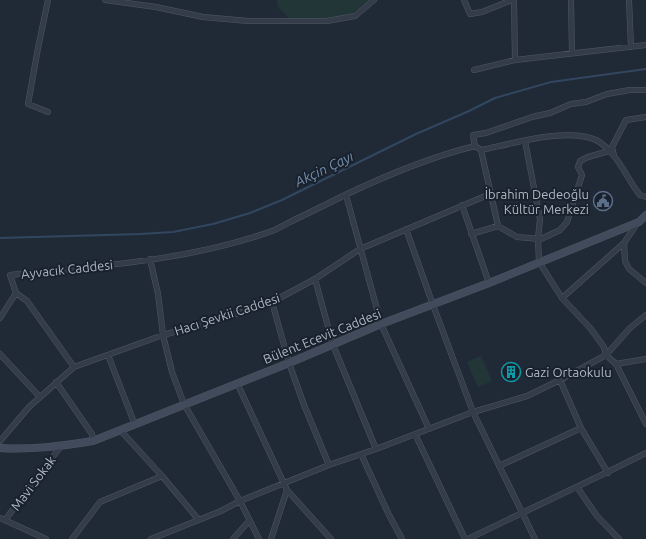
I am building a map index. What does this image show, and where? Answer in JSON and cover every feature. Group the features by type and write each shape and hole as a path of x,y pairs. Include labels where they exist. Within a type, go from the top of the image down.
{"main road":[{"name":"Bülent Ecevit Caddesi","path":"0,448 20,449 61,446 93,441 289,363 381,324 489,283 639,222 646,215"}],"street":[{"path":"48,0 28,104 48,112"},
{"path":"105,0 156,7 211,18 248,21 327,21 355,16 374,0"},
{"path":"464,0 470,14 482,12 513,0 515,60"},
{"path":"571,0 572,53"},
{"path":"629,0 631,47"},
{"path":"474,70 515,60 646,45"},
{"path":"609,151 580,161 578,167 582,175 567,222 560,230 541,240 517,237 498,226 481,150 475,146 473,135 486,133 532,117 550,113 571,104 586,102 607,94 630,90 646,90"},
{"path":"614,156 612,147 626,120 646,117"},
{"path":"481,150 525,141 561,136 582,136 597,141 609,151 614,156 640,195 646,197"},
{"path":"525,141 540,219 538,239 539,262 562,298 591,329 604,347 606,355 616,364 646,424"},
{"path":"259,539 240,501 184,404 172,372 163,335 158,294 150,259 197,252 240,242 274,230 408,167 457,150 475,146"},
{"name":"Hacı Şevkii Caddesi","path":"0,441 40,396 74,367 163,335 220,319 272,302 315,279 360,248 490,194"},
{"path":"346,195 381,324 429,429"},
{"path":"462,205 489,283"},
{"path":"562,298 624,243 639,222"},
{"path":"471,234 498,226"},
{"path":"406,229 432,304 473,412 535,539"},
{"path":"624,243 625,262 629,269 646,283"},
{"name":"Ayvacık Caddesi","path":"0,318 16,293 10,275 150,259"},
{"path":"315,279 333,345 376,449"},
{"path":"16,293 27,301 74,367"},
{"path":"272,302 289,363 304,405 329,465"},
{"path":"151,539 329,465 376,449 473,412 527,396 606,355 630,328 646,315"},
{"path":"0,354 40,396"},
{"path":"108,355 135,425"},
{"path":"616,364 646,359"},
{"path":"560,380 581,428 608,473"},
{"path":"56,382 92,434 93,441"},
{"path":"237,383 287,490 331,539"},
{"path":"499,466 581,428"},
{"path":"120,430 162,476 198,519"},
{"path":"415,434 467,539 608,473 646,453"},
{"name":"Mavi Sokak","path":"3,519 61,446"},
{"path":"361,454 389,515 402,539"},
{"path":"72,539 100,502 162,476"},
{"path":"577,487 597,516 619,539"},
{"path":"271,539 287,490"},
{"path":"3,519 46,539"},
{"path":"233,539 249,521"}],"green space":[{"path":"277,0 369,0 347,17 292,21 278,7"},
{"path":"481,356 492,381 478,387 467,362"}],"waterway":[{"name":"Akçin Çayı","path":"0,238 173,232 213,224 250,213 282,200 416,134 495,98 551,82 646,69"}],"place":[{"name":"İbrahim Dedeoğlu Kültür Merkezi","path":"603,201"},
{"name":"Gazi Ortaokulu","path":"511,372"}]}
